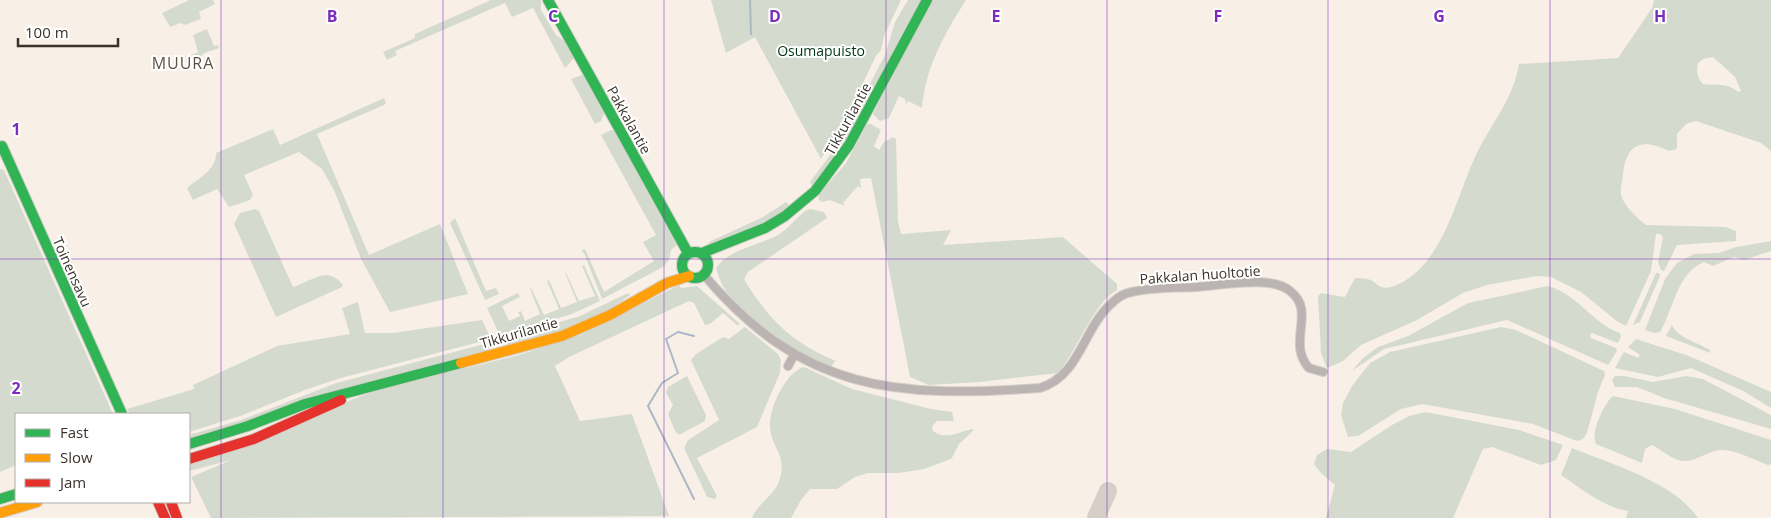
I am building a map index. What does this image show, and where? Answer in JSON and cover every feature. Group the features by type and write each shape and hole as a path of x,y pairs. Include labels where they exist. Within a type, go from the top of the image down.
{"main road":[{"name":"Pakkalantie","path":"548,0 688,254"},
{"name":"Tikkurilantie","path":"702,253 738,241 771,225 796,209 833,172 849,147 927,0"},
{"name":"Toinensavu","path":"2,146 120,412"},
{"name":"Tikkurilantie","path":"709,263 738,241"},
{"path":"693,252 702,253 709,263 704,275 698,278 688,276 682,265 688,254 693,252"},
{"name":"Tikkurilantie","path":"667,282 682,265"},
{"name":"Tikkurilantie","path":"190,444 248,426 305,404 562,336 610,315 667,282 688,276"},
{"name":"Tikkurilantie","path":"190,459 254,439 370,387"},
{"path":"0,499 15,494"},
{"path":"0,512 34,503"},
{"path":"158,503 165,518"},
{"path":"171,503 178,518"}],"street":[{"name":"Pakkalan huoltotie","path":"704,275 744,318 794,355 826,370 876,386 930,392 1040,388 1048,386 1064,374 1102,314 1112,303 1131,292 1268,283 1285,288 1296,297 1302,313 1298,344 1304,362 1308,368 1323,372"},
{"path":"788,366 794,355"}],"green space":[{"path":"189,0 213,0 215,4 199,12 201,19 185,25 181,23 170,27 162,13"},
{"path":"491,0 541,0 541,10 556,35 566,42 575,57 565,68 533,8 512,17 505,3 395,51 397,55 387,60 383,52 415,38 415,34"},
{"name":"Osumapuisto","path":"711,0 901,0 884,36 881,50 876,56 847,116 821,159 755,37 726,53"},
{"path":"908,0 921,0 843,149 812,186 810,182 839,143 885,55 895,22"},
{"path":"931,0 966,0 937,51 927,79 922,108 908,101 906,104 905,99 899,96 889,118 880,121 873,114"},
{"path":"1654,0 1771,0 1771,151 1761,143 1696,121 1686,124 1677,134 1677,149 1669,151 1651,144 1643,144 1631,150 1624,165 1621,195 1628,207 1646,225 1726,227 1736,231 1736,241 1677,245 1664,271 1661,270 1658,262 1663,237 1660,234 1656,234 1651,271 1626,326 1618,322 1581,292 1551,277 1537,276 1487,285 1463,293 1417,320 1361,345 1343,361 1327,368 1321,353 1318,296 1321,293 1345,297 1355,278 1371,280 1381,287 1389,288 1410,277 1424,264 1436,248 1454,211 1475,157 1512,89 1519,64 1618,58 1652,8","holes":["1713,57 1735,77 1741,91 1738,92 1725,86 1703,84 1697,74 1698,63 1703,59"]},
{"path":"207,29 214,46 218,45 219,48 205,53 196,60 186,57 198,52 193,35"},
{"path":"584,74 605,112 601,121 595,124 571,79"},
{"path":"384,98 386,103 384,105 317,134 369,255 440,224 468,294 390,312 361,259 334,190 322,169 299,152 244,175 253,195 250,200 229,207 217,189 193,200 187,188 210,169 216,153 273,129 280,145"},
{"path":"867,124 871,124 881,130 874,146 879,150 884,142 893,137 896,139 898,221 901,234 951,230 943,245 1063,237 1117,284 1117,290 1109,296 1093,316 1058,373 980,382 929,385 910,377 871,178 860,179 861,188 858,186 843,203 845,206 830,200 822,202 818,199 820,193 846,163"},
{"path":"614,130 677,245 671,250 669,260 663,267 602,299 584,253 581,251 585,249 604,292 654,261 643,242 656,235 601,135"},
{"path":"0,169 4,170 113,413 15,413 15,465 0,472"},
{"path":"786,202 790,206 771,219 708,245 709,242 763,217"},
{"path":"255,209 259,211 293,287 313,278 326,275 337,279 343,285 342,287 276,317 234,224 240,213"},
{"path":"810,209 824,212 827,218 748,272 744,279 762,306 782,328 806,346 836,361 830,367 796,351 746,315 722,285 716,268 728,256 779,234 805,211"},
{"path":"455,218 486,291 496,288 499,294 485,300 450,223"},
{"path":"1771,241 1771,251 1744,260 1734,257 1713,266 1704,262 1695,268 1681,283 1660,332 1654,333 1645,330 1665,279 1677,263 1694,254 1719,253 1736,247"},
{"path":"584,265 600,301 572,314 500,336 487,308 518,293 520,297 502,306 509,321 520,316 518,312 521,311 525,321 540,314 531,288 544,315 559,309 547,281 549,280 561,308 577,302 565,273 579,301 595,296 582,266"},
{"path":"1656,273 1659,273 1660,276 1640,322 1633,325"},
{"path":"679,285 681,288 697,286 740,324 737,325 723,313 710,324 705,325 694,303 689,301 569,357 555,366 580,421 632,414 669,516 211,518 191,477 231,460 190,471 190,463 377,390 519,355 580,335"},
{"path":"1548,286 1568,295 1610,329 1620,333 1621,337 1618,343 1592,333 1590,335 1591,338 1616,348 1617,351 1608,365 1507,320 1384,349 1352,371 1363,358 1378,347 1408,336 1468,303"},
{"path":"628,293 630,295 609,310 562,331 508,345 502,339 580,316"},
{"path":"358,302 365,333 393,333 482,320 491,339 341,378 243,415 190,432 190,413 129,413 127,409 194,389 193,385 277,346 350,334 342,308"},
{"path":"1672,325 1678,333 1710,350 1710,353 1666,336"},
{"path":"745,327 778,354 781,360 780,373 757,427 697,458 717,496 715,499 707,497 684,448 688,440 719,420 691,360 696,354 723,337 729,339"},
{"path":"1501,327 1516,330 1604,371 1605,375 1598,392 1587,433 1583,439 1577,441 1533,424 1422,404 1401,409 1358,436 1348,437 1341,415 1343,403 1352,386 1370,363 1390,352"},
{"path":"1636,339 1689,356 1771,392 1771,408 1743,391 1691,368 1658,377 1615,368 1624,352 1638,358 1640,355 1628,347"},
{"path":"492,342 492,345 486,352 190,440 190,435 241,420 336,383"},
{"path":"804,367 852,389 931,409 952,412 954,421 937,421 932,426 933,431 938,434 948,435 973,429 973,431 959,444 952,458 948,460 924,469 899,473 868,473 855,477 837,489 810,489 791,518 752,518 758,507 775,489 782,470 782,463 770,427 775,402 785,383 797,370"},
{"path":"687,376 706,415 705,421 679,435 675,431 668,414 673,405 666,393 668,387"},
{"path":"1615,376 1653,382 1686,376 1703,379 1771,415 1771,429 1664,398 1637,387 1615,387 1612,380"},
{"path":"1613,396 1675,409 1771,440 1771,464 1768,465 1726,450 1715,451 1692,460 1683,461 1671,457 1652,445 1645,449 1642,463 1596,444 1596,426 1606,405"},
{"path":"1426,412 1519,430 1563,445 1556,460 1541,465 1492,447 1483,449 1453,518 1326,518 1335,485 1314,464 1317,455 1327,449 1351,452 1392,425 1409,416"},
{"path":"1572,448 1658,484 1687,505 1698,518 1626,518 1628,511 1601,502 1561,475"}],"waterway":[{"path":"750,0 751,34"},
{"path":"694,336 678,332 666,339 678,373 662,383 648,406 694,499"}],"taxiway":[{"path":"1096,518 1108,491"}],"traffic: fast":[{"path":"548,0 688,253"},
{"path":"702,253 765,228 785,216 815,191 849,145 927,0"},
{"path":"2,146 122,413"},
{"path":"695,252 704,256 708,265 704,274 695,278 686,274 682,265 686,256 695,252"},
{"path":"190,444 248,426 305,404 461,363"},
{"path":"0,499 15,494"}],"traffic: slow":[{"path":"461,363 562,336 610,315 667,283 689,276"},
{"path":"0,513 34,503"}],"traffic: jam":[{"path":"190,459 254,439 341,400"},
{"path":"158,503 165,518"},
{"path":"171,503 177,518"}],"district":[{"name":"MUURA","path":"183,63"}]}
